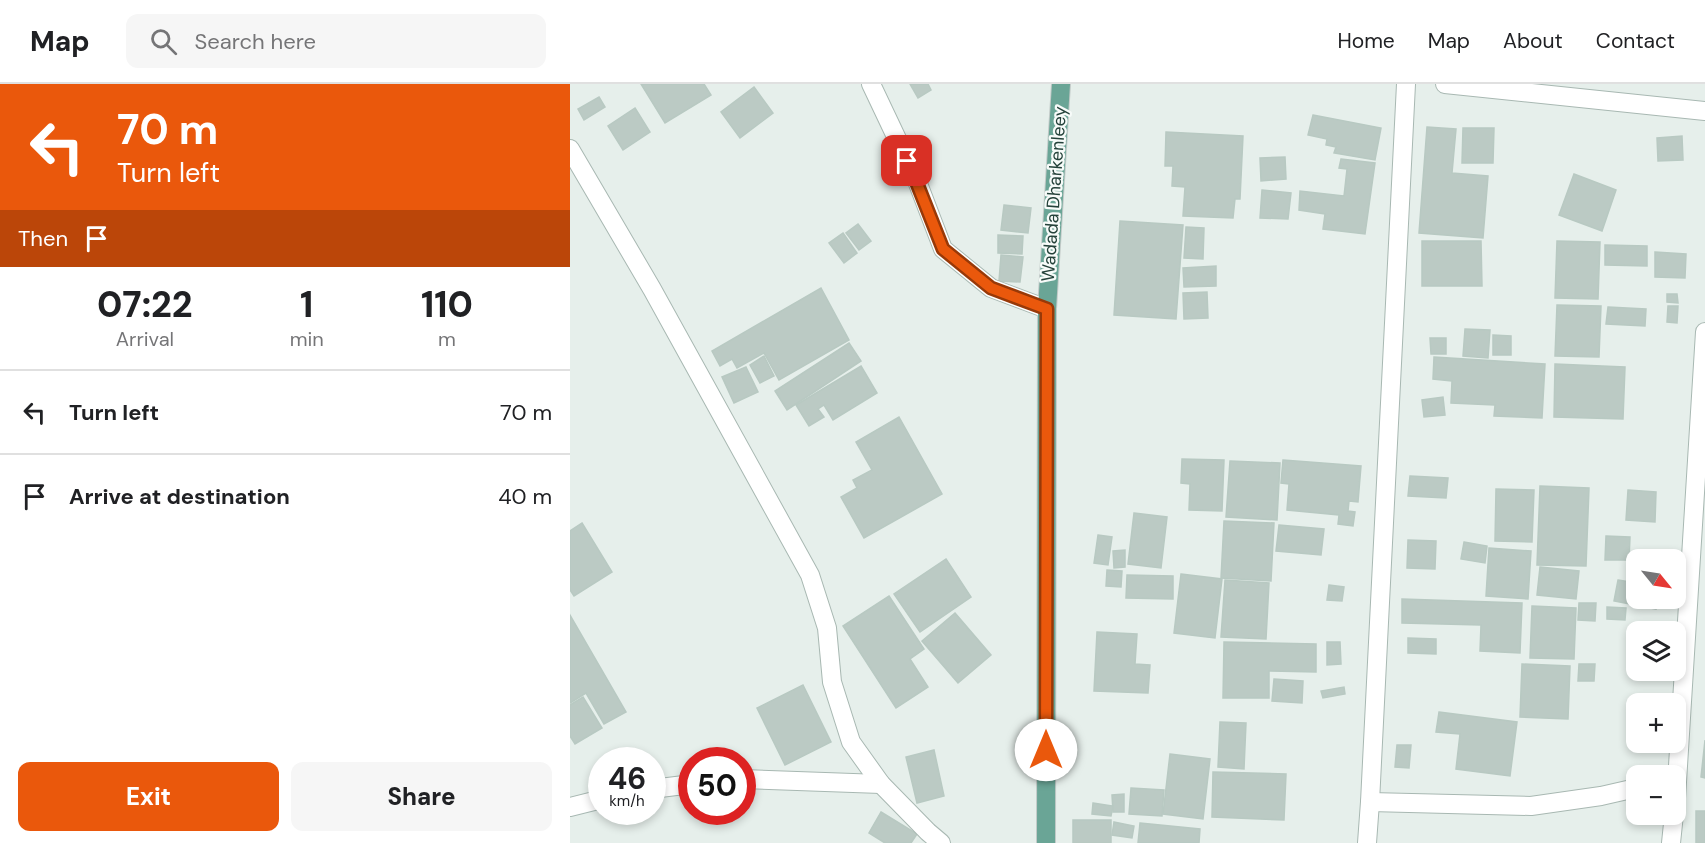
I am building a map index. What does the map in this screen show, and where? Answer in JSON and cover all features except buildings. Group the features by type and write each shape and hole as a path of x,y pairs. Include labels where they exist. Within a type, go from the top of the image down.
{"main road":[{"name":"Wadada Dharkenleey","path":"1046,843 1047,309 1061,84"}],"street":[{"path":"871,84 916,181 943,249 991,288 1047,309"},
{"path":"1367,843 1406,84"},
{"path":"1445,84 1705,111"},
{"path":"570,149 652,289 810,575 827,628 832,682 850,741 881,784 941,843"},
{"path":"1677,765 1705,332"},
{"path":"756,780 881,784"},
{"path":"1370,802 1531,806 1626,790"},
{"path":"570,807 588,802"},
{"path":"1671,843 1673,825"}],"route":[{"path":"907,161 943,249 991,288 1047,309 1046,750"}]}
